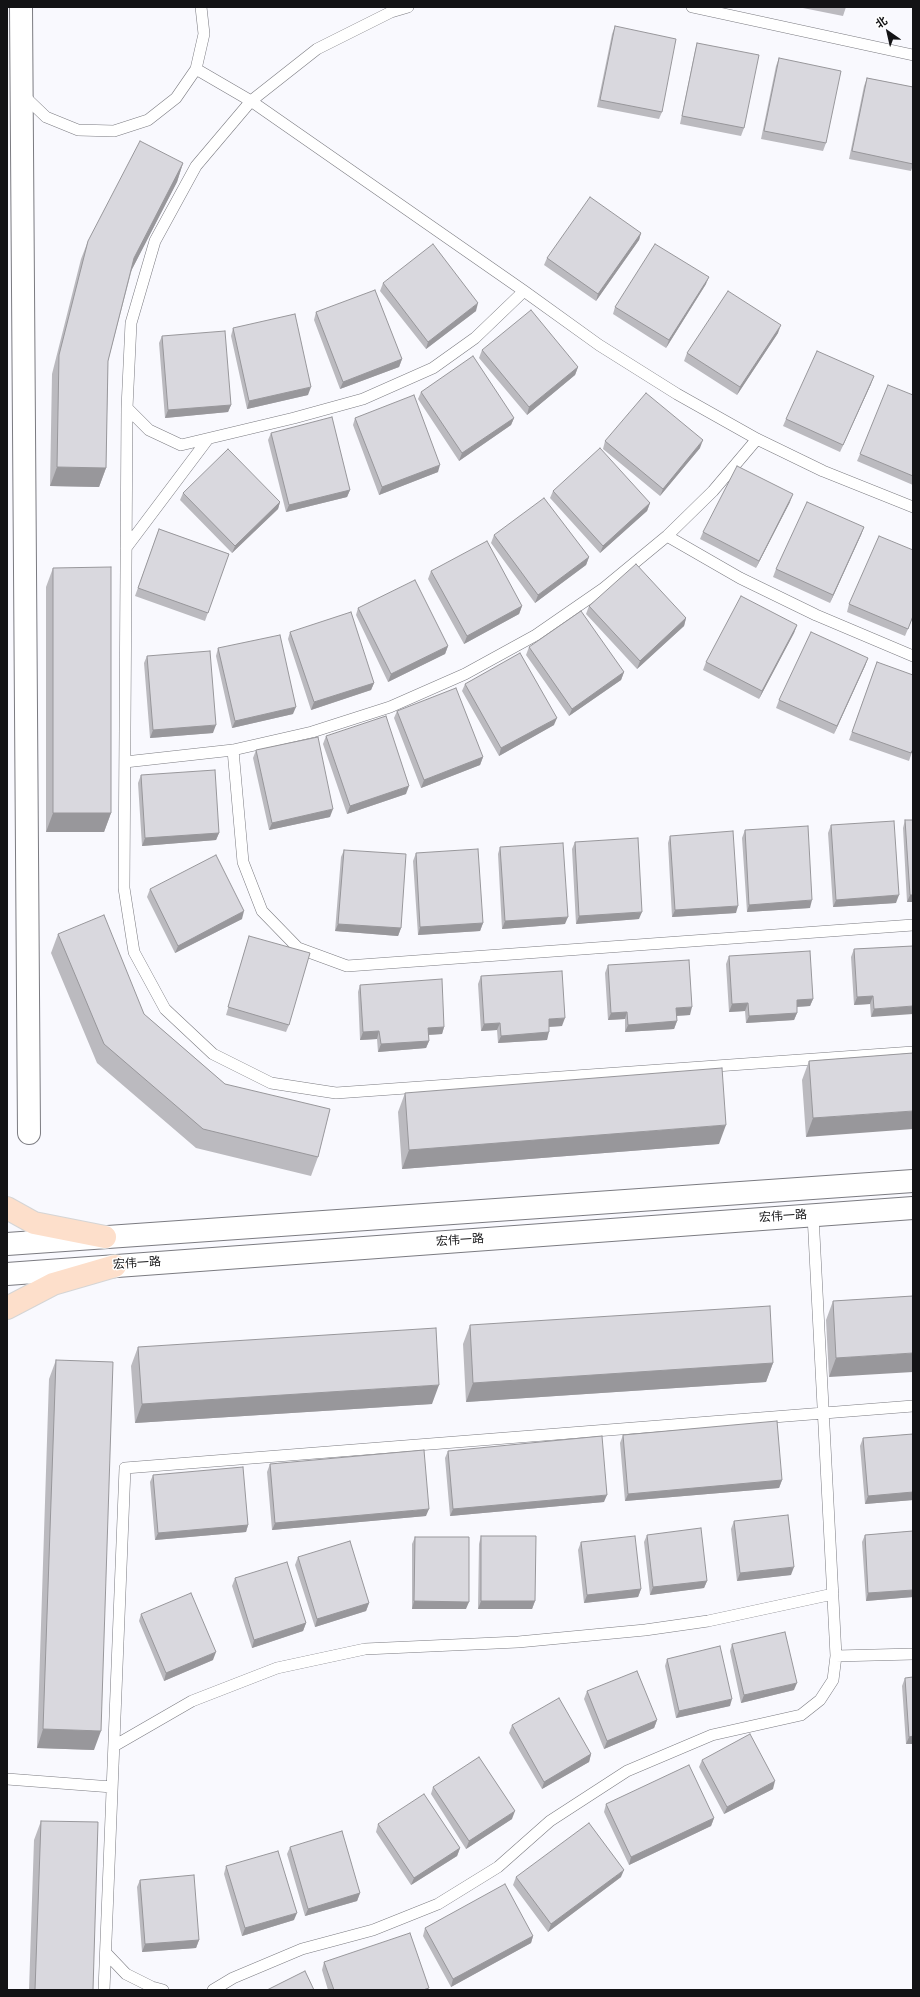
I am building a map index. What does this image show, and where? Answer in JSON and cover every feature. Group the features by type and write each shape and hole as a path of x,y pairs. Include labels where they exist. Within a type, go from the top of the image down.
{"main road":[{"path":"21,7 29,1133"},
{"path":"7,1244 913,1180"},
{"path":"7,1208 34,1223 105,1237"},
{"name":"宏伟一路","path":"7,1274 913,1208"},
{"path":"7,1308 54,1284 115,1266"}],"lane":[{"path":"22,93 46,117 78,130 114,131 148,120 176,98 196,69 204,34 201,7"},
{"path":"408,7 391,12 317,49 251,101 196,166 155,241 131,323 127,408 124,888 134,952 165,1009 213,1054 271,1083 336,1093 913,1052"},
{"path":"692,7 913,55"},
{"path":"196,69 251,101 524,290 605,349 677,394 757,439 823,471 913,507"},
{"path":"127,408 149,430 181,445 363,399 433,368 475,338 524,290"},
{"path":"126,548 208,439"},
{"path":"125,762 232,750 312,732 390,707 465,674 536,635 604,588 667,536 713,491 757,439"},
{"path":"667,536 740,578 816,615 913,656"},
{"path":"232,750 243,862 262,911 298,948 347,966 913,925"},
{"path":"213,1990 233,1978 302,1949 373,1930 438,1904 498,1867 550,1821 627,1772 712,1735 801,1715 820,1700 833,1680 836,1656 813,1215"},
{"path":"104,1990 125,1468 913,1406"},
{"path":"114,1746 192,1701 277,1668 365,1649 518,1642 645,1630 708,1621 833,1594"},
{"path":"836,1656 913,1654"},
{"path":"7,1779 112,1788"},
{"path":"106,1953 126,1974 152,1987 163,1990"}],"building":[{"path":"615,26 676,39 662,112 600,100"},
{"path":"697,43 759,55 744,128 682,116"},
{"path":"779,58 841,71 826,143 764,131"},
{"path":"867,78 913,87 913,164 852,151"},
{"path":"140,141 183,163 134,258 108,361 106,468 57,467 59,355 88,241"},
{"path":"590,197 641,233 598,294 547,258"},
{"path":"433,244 478,303 428,342 383,283"},
{"path":"655,244 709,277 669,340 615,307"},
{"path":"375,290 402,359 343,382 316,312"},
{"path":"728,291 781,325 740,387 687,353"},
{"path":"531,310 578,367 529,407 482,350"},
{"path":"295,314 311,387 249,401 233,328"},
{"path":"225,331 231,405 168,410 162,336"},
{"path":"817,351 874,376 843,445 786,419"},
{"path":"473,356 514,418 462,453 421,392"},
{"path":"888,385 913,395 913,476 860,454"},
{"path":"646,393 703,440 663,489 605,441"},
{"path":"414,395 440,465 382,487 355,418"},
{"path":"332,417 350,490 289,505 271,433"},
{"path":"600,448 650,503 603,546 553,491"},
{"path":"228,449 280,502 235,546 183,493"},
{"path":"737,466 793,494 759,561 703,532"},
{"path":"544,498 589,557 538,595 494,535"},
{"path":"807,502 864,527 833,595 776,569"},
{"path":"159,529 229,554 208,613 138,588"},
{"path":"879,536 913,550 913,616 908,629 849,604"},
{"path":"487,541 522,606 467,636 431,571"},
{"path":"636,564 686,618 640,661 589,606"},
{"path":"111,567 111,813 53,813 53,568"},
{"path":"415,580 448,646 391,674 358,608"},
{"path":"741,596 797,625 762,691 706,662"},
{"path":"581,611 624,672 572,709 529,647"},
{"path":"351,612 374,683 314,702 290,632"},
{"path":"811,632 868,658 837,726 779,700"},
{"path":"280,635 296,707 235,721 218,648"},
{"path":"210,651 216,725 153,730 147,656"},
{"path":"520,653 557,718 501,748 465,684"},
{"path":"877,662 913,675 913,749 911,753 852,732"},
{"path":"456,688 483,757 424,780 397,711"},
{"path":"386,716 409,786 350,806 326,736"},
{"path":"318,737 333,809 272,823 256,750"},
{"path":"215,770 219,833 145,838 141,775"},
{"path":"905,820 913,820 913,895 910,895"},
{"path":"894,821 899,895 836,900 831,825"},
{"path":"808,826 812,900 749,905 745,830"},
{"path":"733,831 738,906 675,910 670,836"},
{"path":"638,838 642,912 579,916 575,842"},
{"path":"563,843 568,917 505,921 500,847"},
{"path":"478,849 483,923 420,927 416,853"},
{"path":"344,850 406,854 401,928 338,924"},
{"path":"216,855 244,911 178,946 150,889"},
{"path":"104,915 144,1014 225,1084 330,1109 318,1157 203,1129 104,1044 58,934"},
{"path":"249,936 310,953 289,1025 228,1007"},
{"path":"913,946 913,1006 874,1009 873,996 857,997 854,949"},
{"path":"810,951 813,999 797,1000 797,1013 749,1016 748,1003 732,1004 729,956"},
{"path":"689,960 692,1007 676,1008 677,1021 628,1025 627,1012 611,1013 608,965"},
{"path":"562,971 565,1018 549,1019 549,1032 501,1036 500,1023 484,1024 481,976"},
{"path":"442,979 444,1027 428,1028 429,1041 381,1044 379,1031 363,1032 360,985"},
{"path":"913,1053 913,1111 813,1118 809,1061"},
{"path":"722,1068 726,1125 409,1150 405,1093"},
{"path":"913,1296 913,1353 836,1358 833,1301"},
{"path":"770,1306 773,1363 473,1383 470,1325"},
{"path":"436,1328 439,1385 142,1404 138,1347"},
{"path":"56,1360 113,1362 101,1731 43,1729"},
{"path":"777,1421 782,1480 628,1494 623,1435"},
{"path":"913,1434 913,1492 868,1496 863,1438"},
{"path":"602,1436 607,1495 453,1509 448,1451"},
{"path":"424,1450 429,1509 275,1523 270,1464"},
{"path":"243,1467 248,1525 158,1533 153,1475"},
{"path":"788,1515 794,1567 740,1573 734,1521"},
{"path":"701,1528 707,1581 653,1587 647,1535"},
{"path":"913,1531 913,1590 868,1593 865,1535"},
{"path":"481,1536 536,1536 535,1601 481,1601"},
{"path":"635,1536 641,1589 587,1595 581,1542"},
{"path":"415,1537 469,1537 469,1602 414,1601"},
{"path":"350,1541 369,1603 317,1619 298,1557"},
{"path":"287,1562 306,1623 254,1640 235,1578"},
{"path":"191,1593 216,1652 166,1673 141,1614"},
{"path":"785,1632 797,1683 744,1695 732,1644"},
{"path":"720,1646 732,1699 679,1711 667,1659"},
{"path":"637,1671 657,1720 607,1741 587,1691"},
{"path":"913,1677 913,1736 909,1737 905,1678"},
{"path":"559,1698 591,1754 544,1782 512,1725"},
{"path":"750,1734 775,1781 727,1807 702,1760"},
{"path":"479,1757 515,1811 469,1841 433,1787"},
{"path":"689,1765 714,1818 631,1857 606,1804"},
{"path":"424,1794 460,1848 414,1878 378,1824"},
{"path":"41,1821 98,1822 93,1990 35,1990"},
{"path":"589,1823 624,1870 551,1924 516,1877"},
{"path":"342,1831 360,1893 308,1909 290,1847"},
{"path":"278,1851 297,1913 245,1928 226,1866"},
{"path":"194,1875 199,1940 145,1944 140,1880"},
{"path":"505,1884 533,1936 453,1979 425,1928"},
{"path":"410,1933 429,1988 423,1990 334,1990 324,1962"},
{"path":"305,1971 314,1990 267,1990"}]}
